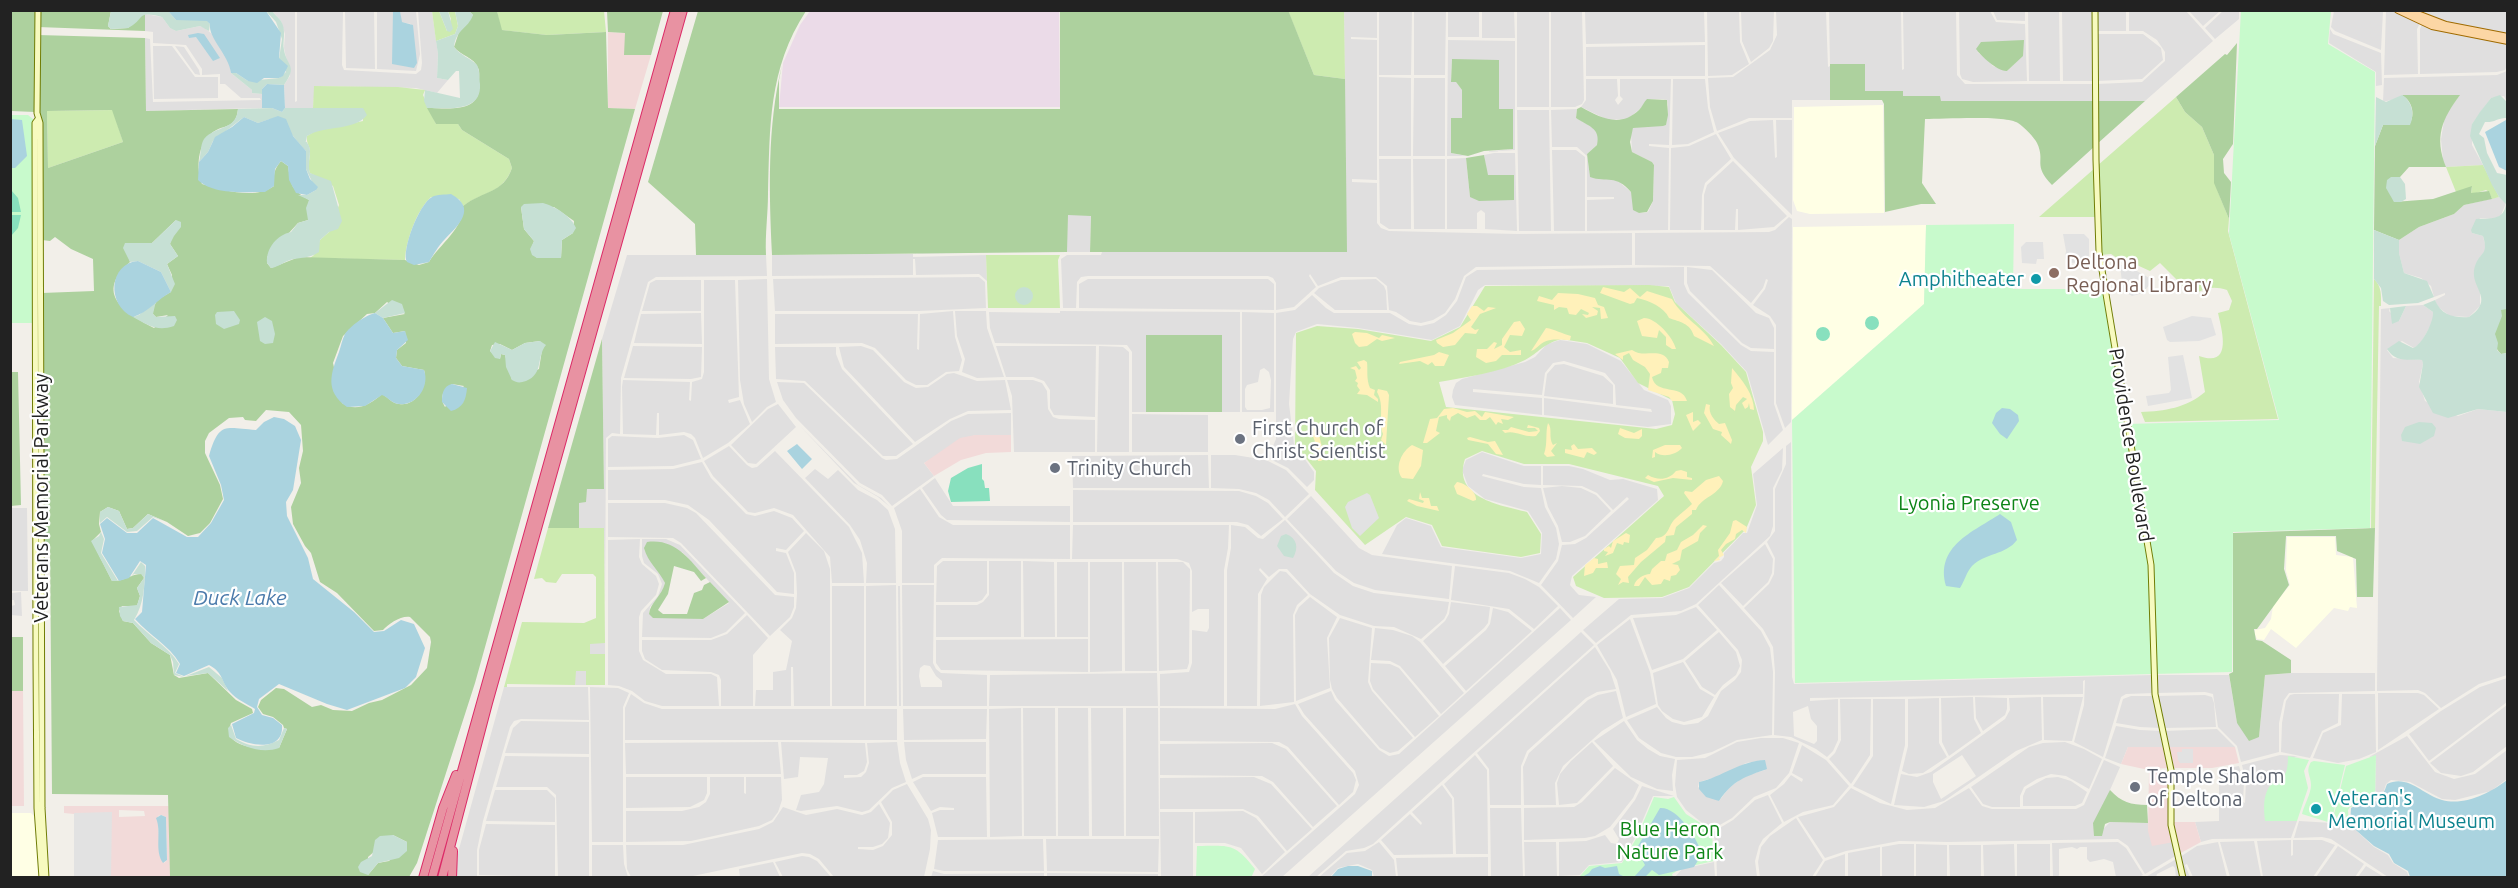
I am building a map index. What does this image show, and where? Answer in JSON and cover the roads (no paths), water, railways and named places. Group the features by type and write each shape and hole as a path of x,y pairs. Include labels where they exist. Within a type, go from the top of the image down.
{"highway":[{"path":"432,878 675,10"},
{"path":"442,878 488,703 683,10"},
{"path":"422,878 443,808 478,717"},
{"path":"452,878 455,831"}],"main road":[{"name":"Veterans Memorial Parkway","path":"38,10 38,119 40,123 37,808 43,876"},
{"name":"Providence Boulevard","path":"2095,10 2099,245 2151,565 2155,694 2171,770 2170,825 2183,878"},
{"path":"2398,10 2432,26 2508,41"},
{"path":"2407,10 2445,25 2508,37"},
{"name":"Veterans Memorial Parkway","path":"38,119 35,123 37,722 42,747 43,876"}],"water":[{"path":"168,11 266,11 281,33 279,58 288,66 283,76 264,78 257,83 231,73 227,60 212,35 210,24 207,21 176,20"},
{"path":"393,11 400,11 402,22 413,25 417,63 414,68 392,64"},
{"path":"204,34 220,58 213,61 196,37 189,38 188,35"},
{"path":"267,84 284,85 285,108 282,112 272,108 262,108 262,89"},
{"path":"278,116 286,119 293,136 306,151 306,169 310,179 318,187 316,190 307,195 296,193 289,180 288,166 281,161 275,169 274,186 265,192 221,190 204,185 198,180 199,162 208,152 215,137 244,117 258,123"},
{"path":"11,119 22,120 27,156 15,168 11,168"},
{"path":"2508,121 2507,171 2499,167 2485,132"},
{"path":"451,194 463,205 464,211 460,222 440,244 429,262 414,265 407,262 409,238 427,201 432,197"},
{"path":"138,261 161,272 171,292 133,317 118,303 115,285 121,269 128,263"},
{"path":"375,313 383,318 393,333 405,331 408,340 397,350 396,358 402,366 424,370 425,382 421,394 405,404 396,403 382,395 365,406 347,407 335,395 332,388 334,367 347,331 363,318"},
{"path":"452,384 467,388 463,403 451,411 442,399 445,388"},
{"path":"2002,408 2010,409 2018,415 2019,421 2007,439 1992,423 1996,413"},
{"name":"Duck Lake","path":"274,417 284,419 295,426 301,440 293,490 286,502 287,516 308,558 313,579 354,612 374,632 384,631 401,620 414,624 425,648 416,677 405,688 347,710 279,684 259,699 257,707 262,715 273,718 282,725 281,734 278,740 272,743 258,745 236,738 232,724 254,713 255,709 232,695 220,674 209,665 184,676 176,673 180,664 176,657 135,619 142,612 146,565 140,561 129,578 119,581 102,553 105,539 100,524 107,518 127,533 137,533 153,518 187,537 198,537 211,523 224,500 221,485 209,456 216,437 220,432 230,428 256,430 264,422"},
{"path":"797,444 812,459 802,469 787,451"},
{"path":"2000,514 2011,522 2017,540 2007,549 1972,566 1960,588 1946,586 1944,572 1951,550 1968,534"},
{"path":"1765,760 1767,769 1735,784 1719,801 1706,797 1699,789 1699,782 1747,763"},
{"path":"2507,780 2507,877 2410,877 2408,871 2394,863 2389,854 2374,846 2350,825 2351,808 2376,801 2384,793 2387,784 2409,783 2442,800 2459,801 2477,797"},
{"path":"1660,808 1667,809 1680,818 1696,840 1702,854 1694,867 1659,875 1652,870 1645,877 1634,877 1645,865 1639,854 1638,846"},
{"path":"161,815 166,817 167,860 163,863 159,852 156,818"},
{"path":"1358,866 1372,871 1372,877 1331,877 1338,869"},
{"path":"1600,866 1605,868 1617,866 1619,874 1625,877 1582,877"}],"place":[{"name":"Deltona Regional Library","path":"2054,273"},
{"name":"Amphitheater","path":"2036,279"},
{"name":"First Church of Christ Scientist","path":"1240,439"},
{"name":"Trinity Church","path":"1055,468"},
{"name":"Temple Shalom of Deltona","path":"2135,787"},
{"name":"Veteran's Memorial Museum","path":"2316,809"}],"park label":[{"name":"Lyonia Preserve","path":"1969,503"},
{"name":"Blue Heron Nature Park","path":"1670,840"}]}
